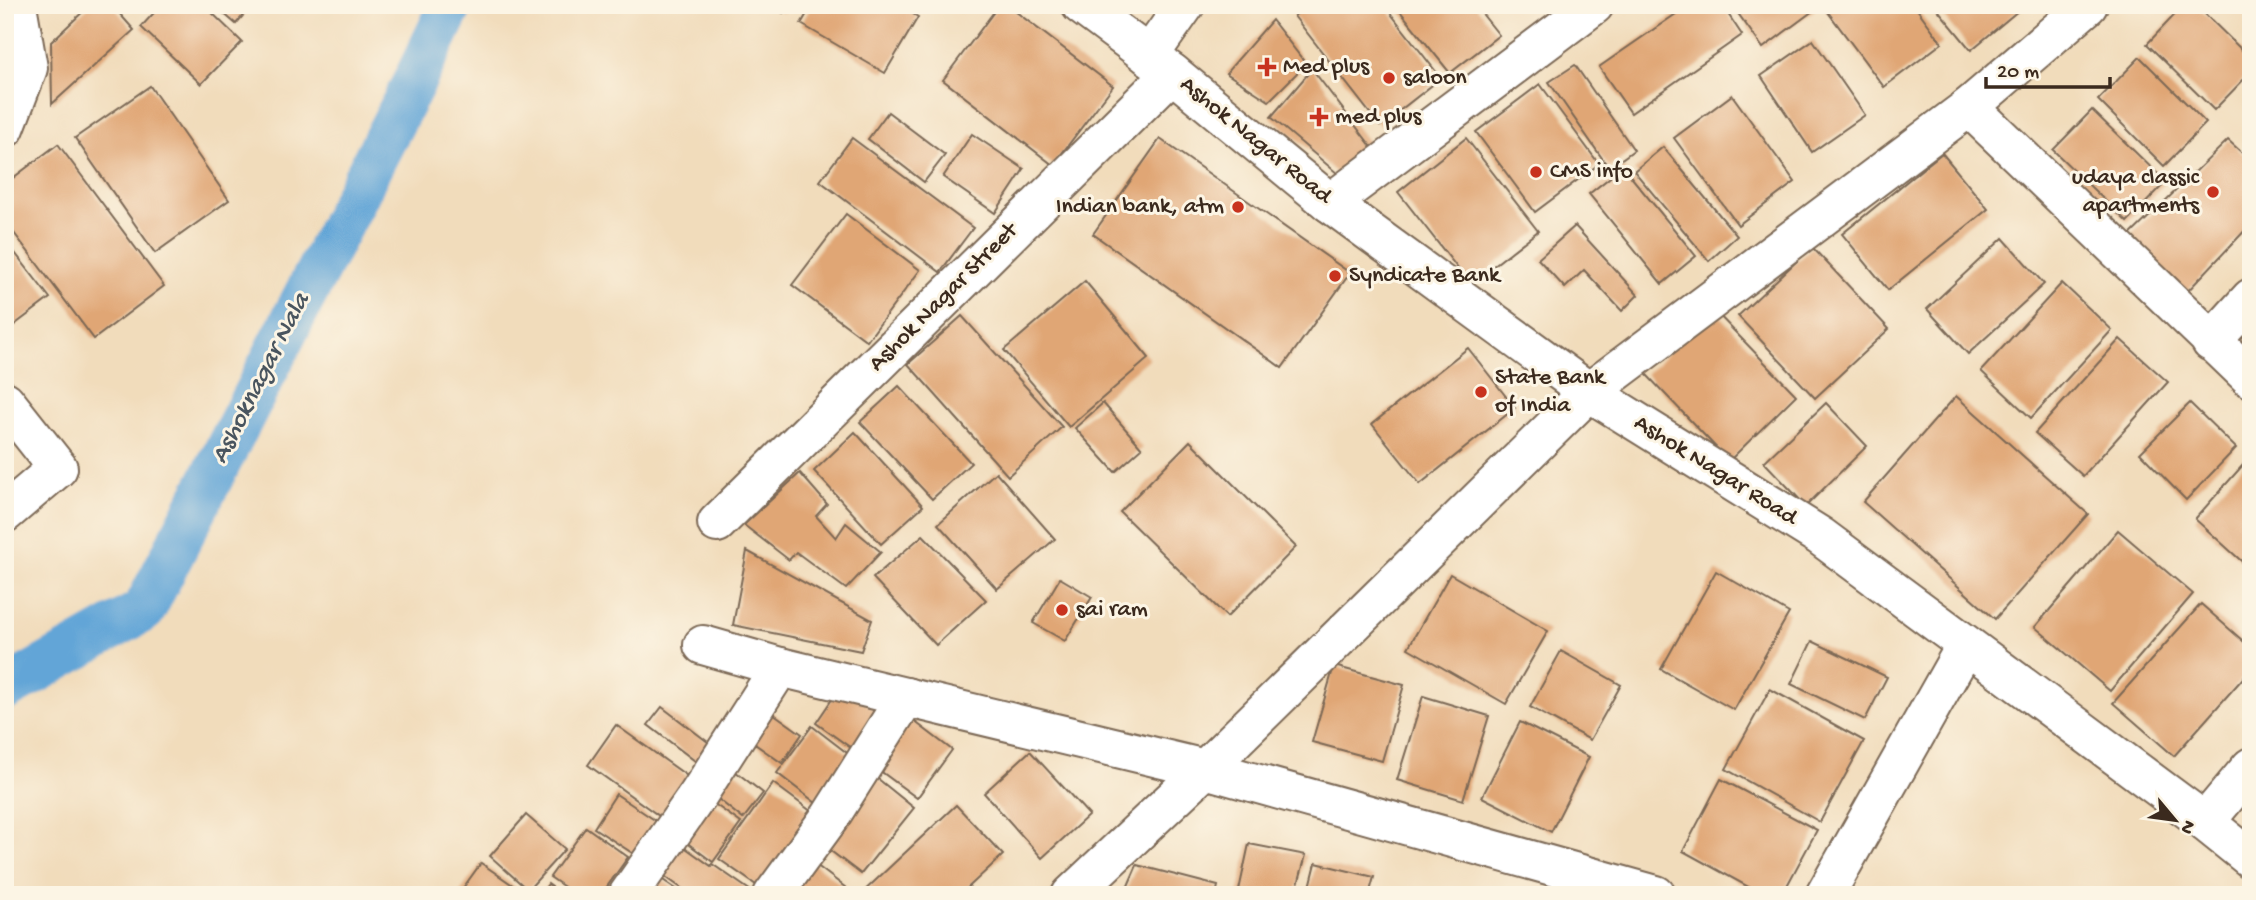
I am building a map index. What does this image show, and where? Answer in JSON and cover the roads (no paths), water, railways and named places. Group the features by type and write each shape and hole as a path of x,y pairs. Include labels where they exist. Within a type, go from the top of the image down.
{"street":[{"path":"5,128 28,68 17,5"},
{"name":"Ashok Nagar Road","path":"1081,5 1160,64 1330,203 1589,392 1820,536 2251,859"},
{"name":"Ashok Nagar Street","path":"717,523 1160,64 1185,5"},
{"path":"1330,203 1594,5"},
{"path":"1071,895 1205,769 1589,392 1969,107 2088,5"},
{"path":"1969,107 2251,378"},
{"path":"2211,342 2251,298"},
{"path":"5,401 58,468 5,513"},
{"path":"703,645 780,667 1205,769 1656,895"},
{"path":"1825,895 1966,645"},
{"path":"628,895 698,795 780,667"},
{"path":"774,895 830,817 906,697"},
{"path":"2205,822 2251,767"}],"waterway":[{"name":"Ashoknagar Nala","path":"5,689 144,610 451,5"}],"place":[{"name":"Med plus","path":"1267,67"},
{"name":"saloon","path":"1389,78"},
{"name":"med plus","path":"1319,117"},
{"name":"CMS info","path":"1536,172"},
{"name":"udaya classic apartments","path":"2213,192"},
{"name":"Indian bank, atm","path":"1238,207"},
{"name":"Syndicate Bank","path":"1335,276"},
{"name":"State Bank of India","path":"1481,392"},
{"name":"sai ram","path":"1062,610"}]}
